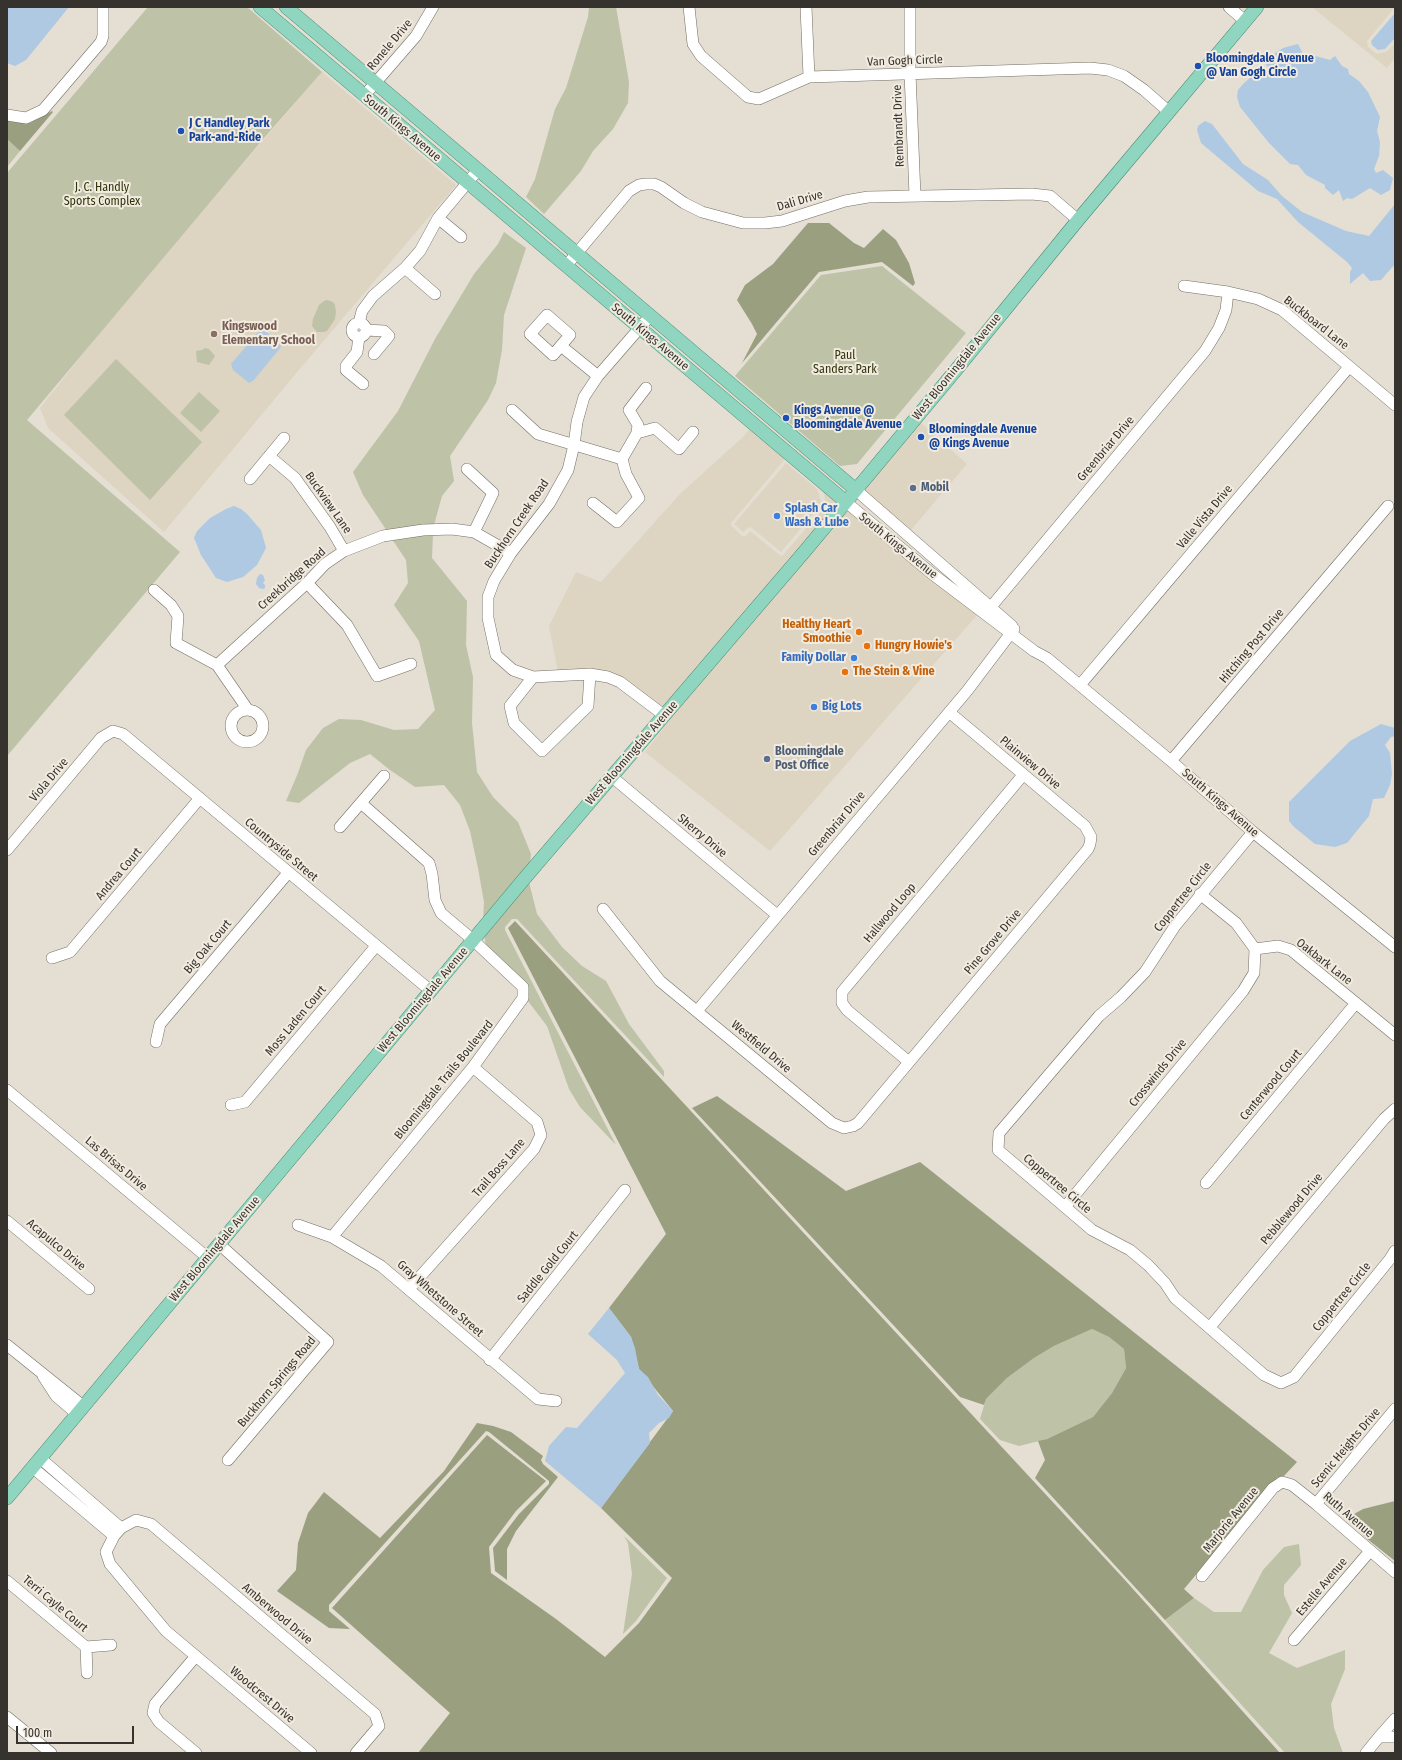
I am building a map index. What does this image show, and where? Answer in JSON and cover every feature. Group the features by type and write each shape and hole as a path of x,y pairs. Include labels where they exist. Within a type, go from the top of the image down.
{"main road":[{"name":"South Kings Avenue","path":"260,7 846,502"},
{"name":"South Kings Avenue","path":"286,7 856,490"},
{"name":"West Bloomingdale Avenue","path":"7,1498 497,911 846,502 1168,111 1257,7"}],"street":[{"path":"7,114 26,118 43,110 101,42 103,36 103,7"},
{"name":"Ronele Drive","path":"364,96 416,36 433,7"},
{"name":"Van Gogh Circle","path":"689,7 693,44 701,56 748,97 759,99 810,77 910,73 1096,69 1108,70 1124,76 1144,90 1168,111"},
{"path":"806,7 810,77"},
{"name":"Rembrandt Drive","path":"910,7 910,73 915,196"},
{"path":"1229,7 1245,21"},
{"path":"363,384 346,370 346,366 356,352 361,330 362,312 373,296 405,268 420,251 438,218 478,170"},
{"name":"Dali Drive","path":"566,266 629,191 643,184 658,186 684,203 702,212 732,221 750,223 782,221 858,198 1042,194 1053,199 1078,220"},
{"path":"438,218 461,237"},
{"path":"405,268 435,294"},
{"name":"Buckboard Lane","path":"1184,286 1228,292 1258,299 1282,310 1395,405"},
{"name":"Greenbriar Drive","path":"988,611 1205,351 1219,328 1226,310 1228,292"},
{"name":"Buckhorn Creek Road","path":"650,316 598,376 584,397 577,422 574,445 568,470 549,504 511,553 494,581 488,597 488,618 496,654 512,670 533,677 590,674 608,677 620,682 664,716"},
{"path":"361,330 384,331 389,336 374,354"},
{"path":"561,346 598,376"},
{"name":"Valle Vista Drive","path":"1080,685 1349,366"},
{"path":"593,503 617,522 639,498 626,474 622,459 637,433 638,425 629,410 646,388"},
{"path":"512,410 538,434 622,459"},
{"path":"637,433 655,428 679,449 693,432"},
{"path":"250,478 284,438"},
{"name":"Buckview Lane","path":"269,456 295,478 344,551"},
{"path":"467,469 493,493 474,532"},
{"name":"South Kings Avenue","path":"856,490 988,611 1172,761 1253,832 1391,944"},
{"name":"South Kings Avenue","path":"846,502 931,573 988,611"},
{"name":"Hitching Post Drive","path":"1172,761 1388,506"},
{"name":"Creekbridge Road","path":"217,665 307,583 325,564 344,551 383,536 423,530 452,529 474,532 511,553"},
{"path":"307,583 347,626 377,676 411,664"},
{"path":"154,590 171,605 178,616 176,643 217,665 248,710"},
{"name":"Greenbriar Drive","path":"697,1010 949,712 996,654 996,650 1014,632"},
{"path":"533,677 510,706 514,723 542,751 588,706 590,674"},
{"name":"Plainview Drive","path":"949,712 1085,826 1091,836"},
{"name":"Countryside Street","path":"113,731 123,734 431,991"},
{"name":"Viola Drive","path":"7,850 101,738 113,731"},
{"name":"Hallwood Loop","path":"909,1062 847,1010 842,1003 842,992 1023,775"},
{"path":"340,827 384,776"},
{"name":"Sherry Drive","path":"611,776 777,915"},
{"name":"Andrea Court","path":"52,958 70,952 200,798"},
{"name":"Bloomingdale Trails Boulevard","path":"332,1237 473,1067 523,998 523,987 473,940 441,913 435,900 429,862 361,803"},
{"name":"Coppertree Circle","path":"1253,832 1175,926 1144,972 1121,997 1099,1016 1000,1133 998,1150 1092,1230 1130,1250 1165,1283 1175,1298 1264,1375 1281,1383 1294,1377 1385,1265 1395,1250"},
{"name":"Pine Grove Drive","path":"909,1062 1088,849 1091,836"},
{"name":"Big Oak Court","path":"156,1042 160,1024 288,873"},
{"path":"1200,894 1236,923 1255,949"},
{"name":"Westfield Drive","path":"603,909 660,980 832,1123 840,1127 848,1128 858,1123 909,1062"},
{"path":"1391,944 1395,933"},
{"name":"Moss Laden Court","path":"231,1105 245,1102 376,946"},
{"name":"Oakbark Lane","path":"1255,949 1278,946 1291,950 1395,1035"},
{"name":"Crosswinds Drive","path":"1065,1207 1243,991 1254,973 1255,949"},
{"name":"Centerwood Court","path":"1206,1183 1356,1003"},
{"name":"Trail Boss Lane","path":"409,1289 534,1148 541,1135 537,1122 473,1067"},
{"name":"Las Brisas Drive","path":"7,1090 208,1258"},
{"name":"Pebblewood Drive","path":"1210,1327 1378,1125 1395,1109"},
{"name":"Saddle Gold Court","path":"490,1360 626,1190"},
{"name":"Acapulco Drive","path":"7,1221 89,1289"},
{"name":"Gray Whetstone Street","path":"298,1225 332,1237 381,1266 490,1360 538,1399 556,1401"},
{"name":"Buckhorn Springs Road","path":"219,1244 328,1342 228,1460"},
{"path":"7,1345 42,1374 48,1377 80,1410"},
{"name":"Scenic Heights Drive","path":"1316,1504 1395,1410"},
{"path":"36,1463 118,1532 106,1552 110,1564 166,1631 196,1656 155,1704 152,1713 159,1722 196,1753"},
{"name":"Ruth Avenue","path":"1282,1482 1292,1485 1316,1504 1395,1572"},
{"name":"Marjorie Avenue","path":"1202,1576 1273,1488 1282,1482"},
{"name":"Amberwood Drive","path":"118,1532 136,1520 151,1524 375,1714 379,1726 356,1753"},
{"name":"Estelle Avenue","path":"1294,1640 1370,1551"},
{"name":"Terri Cayle Court","path":"7,1581 86,1647 111,1645"},
{"name":"Terri Cayle Court","path":"86,1647 87,1673"},
{"name":"Woodcrest Drive","path":"196,1656 311,1753"},
{"path":"7,1716 44,1751"},
{"path":"1366,1753 1395,1719"},
{"path":"1379,1738 1395,1736"}],"shaded area":[{"path":"1312,7 1395,7 1367,41 1368,47 1377,54 1386,52 1395,44 1395,58 1387,68"},
{"name":"Kingswood Elementary School","path":"322,72 456,185 164,532 48,428 40,408 128,297"},
{"path":"919,421 967,464 910,531 862,490"},
{"path":"751,427 839,503 664,710 622,679 558,672 549,626 576,572 601,582 680,494 744,436","holes":["786,459 819,486 824,494 825,501 823,509 781,556 750,531 746,536 742,536 731,525 731,523"]},
{"name":"Splash Car Wash & Lube","path":"786,463 817,489 821,501 819,507 781,552 752,528 749,527 743,532 734,524"},
{"path":"846,508 978,614 770,851 645,752 670,720 668,718"}],"green space":[{"name":"J. C. Handly Sports Complex","path":"148,7 247,7 322,72 264,138 27,420 180,552 7,756 7,173"},
{"path":"589,7 616,7 629,82 628,103 613,129 593,151 581,171 544,214 526,197 535,179 555,109 566,88 588,17"},
{"path":"52,111 53,112 20,151 7,139 7,119 30,123"},
{"path":"7,139 20,151 7,167"},
{"path":"808,223 829,223 854,243 864,248 883,229 896,240 909,263 915,283 913,286 882,262 819,272 742,363 757,334 737,300 745,285 773,264"},
{"path":"504,232 526,248 504,315 502,350 496,383 488,400 450,456 454,481 442,496 434,525 387,531 363,495 353,472 398,411 435,339 474,274 498,244"},
{"name":"Paul Sanders Park","path":"882,266 966,333 857,464 840,466 735,376 821,275"},
{"path":"327,300 333,302 335,305 335,319 327,331 317,332 312,326 313,319 319,305"},
{"path":"205,348 209,349 215,356 209,365 197,362 196,351"},
{"path":"116,359 202,442 150,500 64,415"},
{"path":"199,392 220,411 201,432 180,413"},
{"path":"433,534 432,558 467,601 466,645 473,677 472,723 477,772 493,797 518,822 531,854 530,864 483,921 484,902 470,831 460,805 444,785 415,787 370,754 350,763 299,803 286,801 306,750 323,728 339,719 361,720 394,730 418,729 435,710 419,641 394,605 408,583 406,560 392,539"},
{"path":"529,882 537,914 562,947 582,966 606,981 629,1024 664,1071 664,1077 517,919 512,919 505,927 505,930 616,1145 580,1107 569,1089 547,1026 486,946 484,934"},
{"path":"515,921 1124,1579 1280,1753 418,1753 450,1713 332,1608 487,1435 546,1481 516,1511 489,1547 491,1573 556,1619 605,1657 639,1623 672,1578 601,1508 673,1411 639,1369 631,1337 609,1308 666,1234 508,928"},
{"path":"717,1096 846,1191 920,1162 1297,1462 1283,1477 1278,1477 1184,1589 1194,1598 1165,1620 1035,1478 1045,1460 1038,1441 1047,1439 1093,1417 1112,1393 1126,1368 1124,1349 1109,1337 1092,1329 1054,1346 1034,1358 1007,1378 986,1399 984,1405 960,1397 692,1108"},
{"path":"1092,1329 1109,1337 1124,1349 1126,1368 1112,1393 1093,1417 1047,1439 1019,1446 1000,1440 980,1419 986,1399 1007,1378 1034,1358 1054,1346"},
{"path":"477,1423 511,1432 543,1456 541,1460 543,1464 558,1477 516,1531 507,1549 507,1580 495,1571 493,1548 519,1514 549,1484 549,1481 486,1431 329,1605 329,1611 350,1629 329,1628 277,1591 296,1570 298,1543 308,1513 324,1492 380,1538 444,1471"},
{"path":"1395,1501 1395,1561 1366,1538 1347,1518 1363,1509"},
{"path":"624,1536 667,1578 636,1621 623,1634 632,1574 628,1543"},
{"path":"1299,1544 1301,1565 1284,1585 1284,1595 1292,1613 1269,1653 1297,1668 1345,1650 1345,1669 1331,1704 1334,1728 1343,1753 1285,1753 1165,1620 1194,1598 1214,1612 1241,1612 1263,1570 1284,1547"}],"water":[{"path":"7,7 69,7 26,60 15,66 7,63"},
{"path":"1395,13 1395,38 1385,49 1378,50 1372,45 1371,41"},
{"path":"1298,44 1302,52 1300,56 1305,59 1308,54 1330,60 1335,56 1342,66 1348,69 1349,74 1359,81 1368,92 1380,117 1377,131 1380,142 1379,156 1374,169 1376,173 1383,170 1393,178 1390,190 1381,195 1370,188 1352,199 1347,198 1343,201 1339,190 1333,195 1325,188 1325,185 1306,175 1298,165 1290,164 1269,143 1240,107 1237,97 1238,90 1244,83 1260,71 1267,71 1268,67 1265,63 1274,54 1283,48"},
{"path":"1205,121 1212,124 1243,164 1268,180 1282,196 1302,212 1346,231 1369,236 1395,204 1395,264 1381,280 1370,281 1363,273 1350,284 1350,272 1352,268 1347,262 1298,222 1277,199 1258,191 1201,143 1197,130 1198,126"},
{"path":"260,330 264,330 280,344 281,347 253,381 249,383 233,370 231,364"},
{"path":"234,506 247,514 261,530 266,548 257,565 243,577 227,582 216,578 201,555 194,538 197,531 210,518"},
{"path":"260,574 263,575 265,580 263,583 265,588 263,589 259,588 256,584 257,578"},
{"path":"1381,724 1395,728 1395,736 1391,737 1385,745 1390,753 1392,774 1390,785 1384,798 1373,799 1369,816 1347,843 1335,847 1315,844 1289,821 1289,802 1350,741"},
{"path":"609,1308 631,1337 635,1348 639,1369 648,1377 658,1395 673,1411 669,1418 659,1423 649,1433 650,1443 601,1508 545,1461 549,1446 566,1427 577,1428 625,1373 617,1360 588,1334"}],"place":[{"name":"Bloomingdale Avenue @ Van Gogh Circle","path":"1198,66"},
{"name":"J C Handley Park Park-and-Ride","path":"181,131"},
{"name":"Kingswood Elementary School","path":"214,334"},
{"name":"Kings Avenue @ Bloomingdale Avenue","path":"786,418"},
{"name":"Bloomingdale Avenue @ Kings Avenue","path":"921,437"},
{"name":"Mobil","path":"913,488"},
{"name":"Splash Car Wash & Lube","path":"777,516"},
{"name":"Healthy Heart Smoothie","path":"859,632"},
{"name":"Hungry Howie's","path":"867,646"},
{"name":"Family Dollar","path":"854,658"},
{"name":"The Stein & Vine","path":"845,672"},
{"name":"Big Lots","path":"814,707"},
{"name":"Bloomingdale Post Office","path":"767,759"}]}
